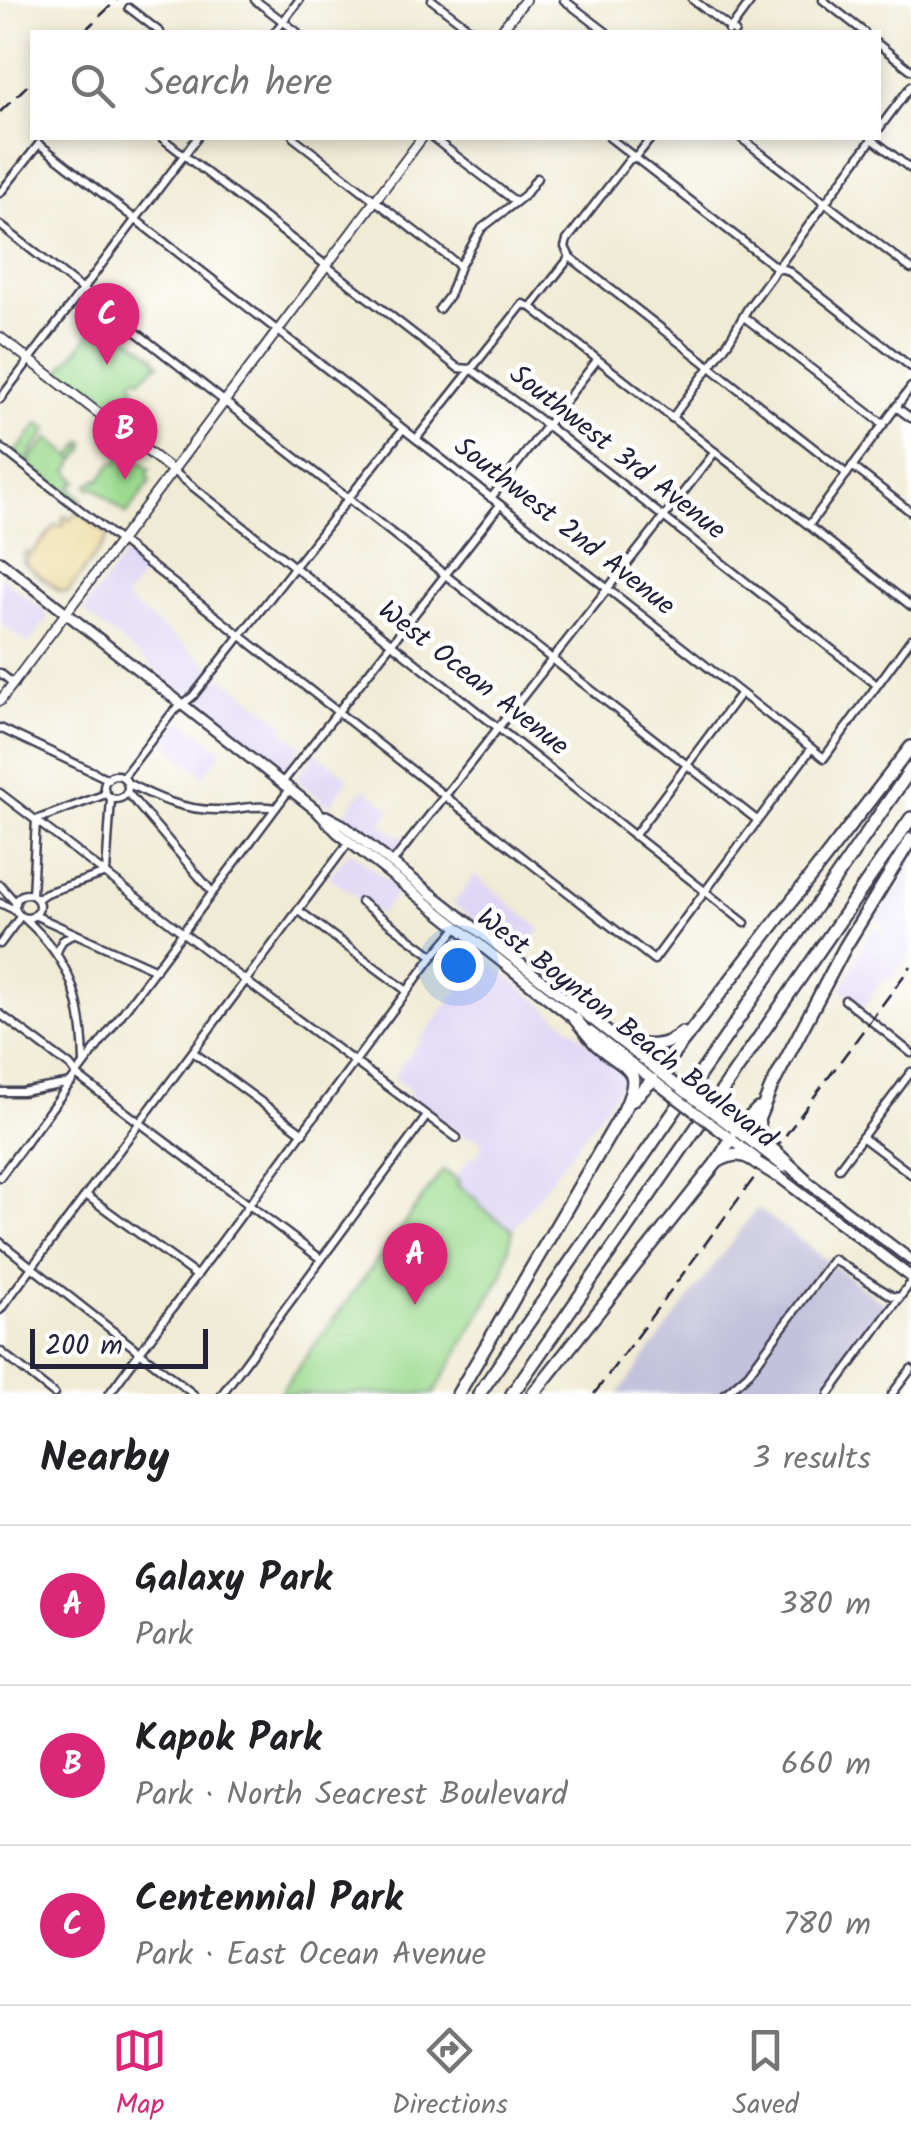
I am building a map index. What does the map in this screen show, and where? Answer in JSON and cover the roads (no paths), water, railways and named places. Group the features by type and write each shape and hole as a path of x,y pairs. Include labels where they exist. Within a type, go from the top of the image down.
{"highway":[{"path":"624,1110 656,1075 911,747"},
{"path":"479,1394 911,769"},
{"path":"512,1394 911,818"},
{"path":"533,1394 717,1162 734,1134 753,1116 840,956 911,839"},
{"path":"622,1041 646,1046 668,1043 710,1005"},
{"path":"458,1394 633,1092 632,1075 575,1020"},
{"path":"771,1088 758,1120 762,1155 778,1176"},
{"path":"717,1162 730,1155 762,1155 806,1180"}],"main road":[{"name":"West Boynton Beach Boulevard","path":"0,561 575,1020 762,1155"},
{"name":"West Boynton Beach Boulevard","path":"318,812 342,825 622,1041 656,1075"},
{"path":"458,928 467,929 494,950 515,959"},
{"name":"West Boynton Beach Boulevard","path":"778,1176 911,1280"},
{"path":"806,1180 911,1260"}],"street":[{"path":"255,0 294,30"},
{"path":"277,30 300,0"},
{"path":"432,0 471,30"},
{"path":"502,30 525,0"},
{"path":"564,0 603,30"},
{"path":"693,0 730,30"},
{"path":"732,30 752,0"},
{"path":"822,0 861,30"},
{"path":"128,8 157,30"},
{"path":"881,46 911,70"},
{"path":"881,126 911,86"},
{"name":"Southwest 3rd Avenue","path":"165,140 458,368 471,368 548,426 877,685"},
{"path":"0,399 195,140"},
{"path":"297,140 460,266"},
{"path":"0,702 420,140"},
{"path":"435,140 516,202"},
{"path":"613,140 911,367"},
{"path":"649,140 567,240 565,246 570,257 846,474"},
{"path":"744,140 911,269"},
{"path":"672,418 871,140"},
{"path":"875,140 911,169"},
{"name":"Southwest 2nd Avenue","path":"0,193 39,144 824,758 877,685"},
{"path":"440,309 482,228 528,192 536,178"},
{"path":"0,225 757,820"},
{"path":"531,307 570,257"},
{"path":"416,439 522,304 531,307 911,606"},
{"path":"744,317 883,424"},
{"path":"0,337 172,472"},
{"path":"492,498 597,360"},
{"path":"808,525 911,387"},
{"path":"896,407 911,418"},
{"path":"36,820 108,796 120,799 125,784 172,712 194,696 403,429"},
{"path":"0,447 654,960 810,749"},
{"path":"391,864 715,452"},
{"path":"852,466 911,512"},
{"name":"West Ocean Avenue","path":"172,472 745,923"},
{"path":"2,1172 184,933 275,808 338,712 500,505"},
{"path":"877,685 911,639"},
{"path":"0,673 14,684"},
{"path":"634,836 740,694"},
{"path":"0,728 108,779"},
{"path":"106,873 108,796 104,787 108,779 118,775 212,892"},
{"path":"125,784 180,806 209,810 275,808"},
{"path":"0,793 458,1138"},
{"path":"34,915 38,909 34,897 36,820"},
{"path":"0,1310 349,842"},
{"path":"0,944 19,912 22,896 34,897 106,873"},
{"path":"0,885 45,938 73,983 80,1004 84,1065"},
{"path":"361,902 433,956"},
{"path":"0,903 156,970"},
{"path":"298,910 407,991"},
{"path":"108,1394 433,956 458,928"},
{"path":"56,953 62,941 74,934"},
{"path":"845,1000 911,1053"},
{"path":"0,1014 321,1259"},
{"path":"193,1052 302,1133"},
{"path":"839,1168 911,1072"},
{"path":"0,1092 71,1083"},
{"path":"222,1394 426,1116"},
{"path":"862,1137 911,1174"},
{"path":"86,1195 196,1276"},
{"path":"0,1242 193,1394"},
{"path":"725,1394 748,1374 833,1259 892,1296 900,1297"},
{"path":"829,1394 911,1280"},
{"path":"0,1350 54,1394"},
{"path":"892,1394 911,1369"}],"railway":[{"path":"85,30 117,0"},
{"path":"0,112 30,83"},
{"path":"594,1394 911,966"}],"place":[{"name":"Centennial Park","path":"107,365"},
{"name":"Kapok Park","path":"125,480"},
{"name":"Galaxy Park","path":"415,1305"}]}
